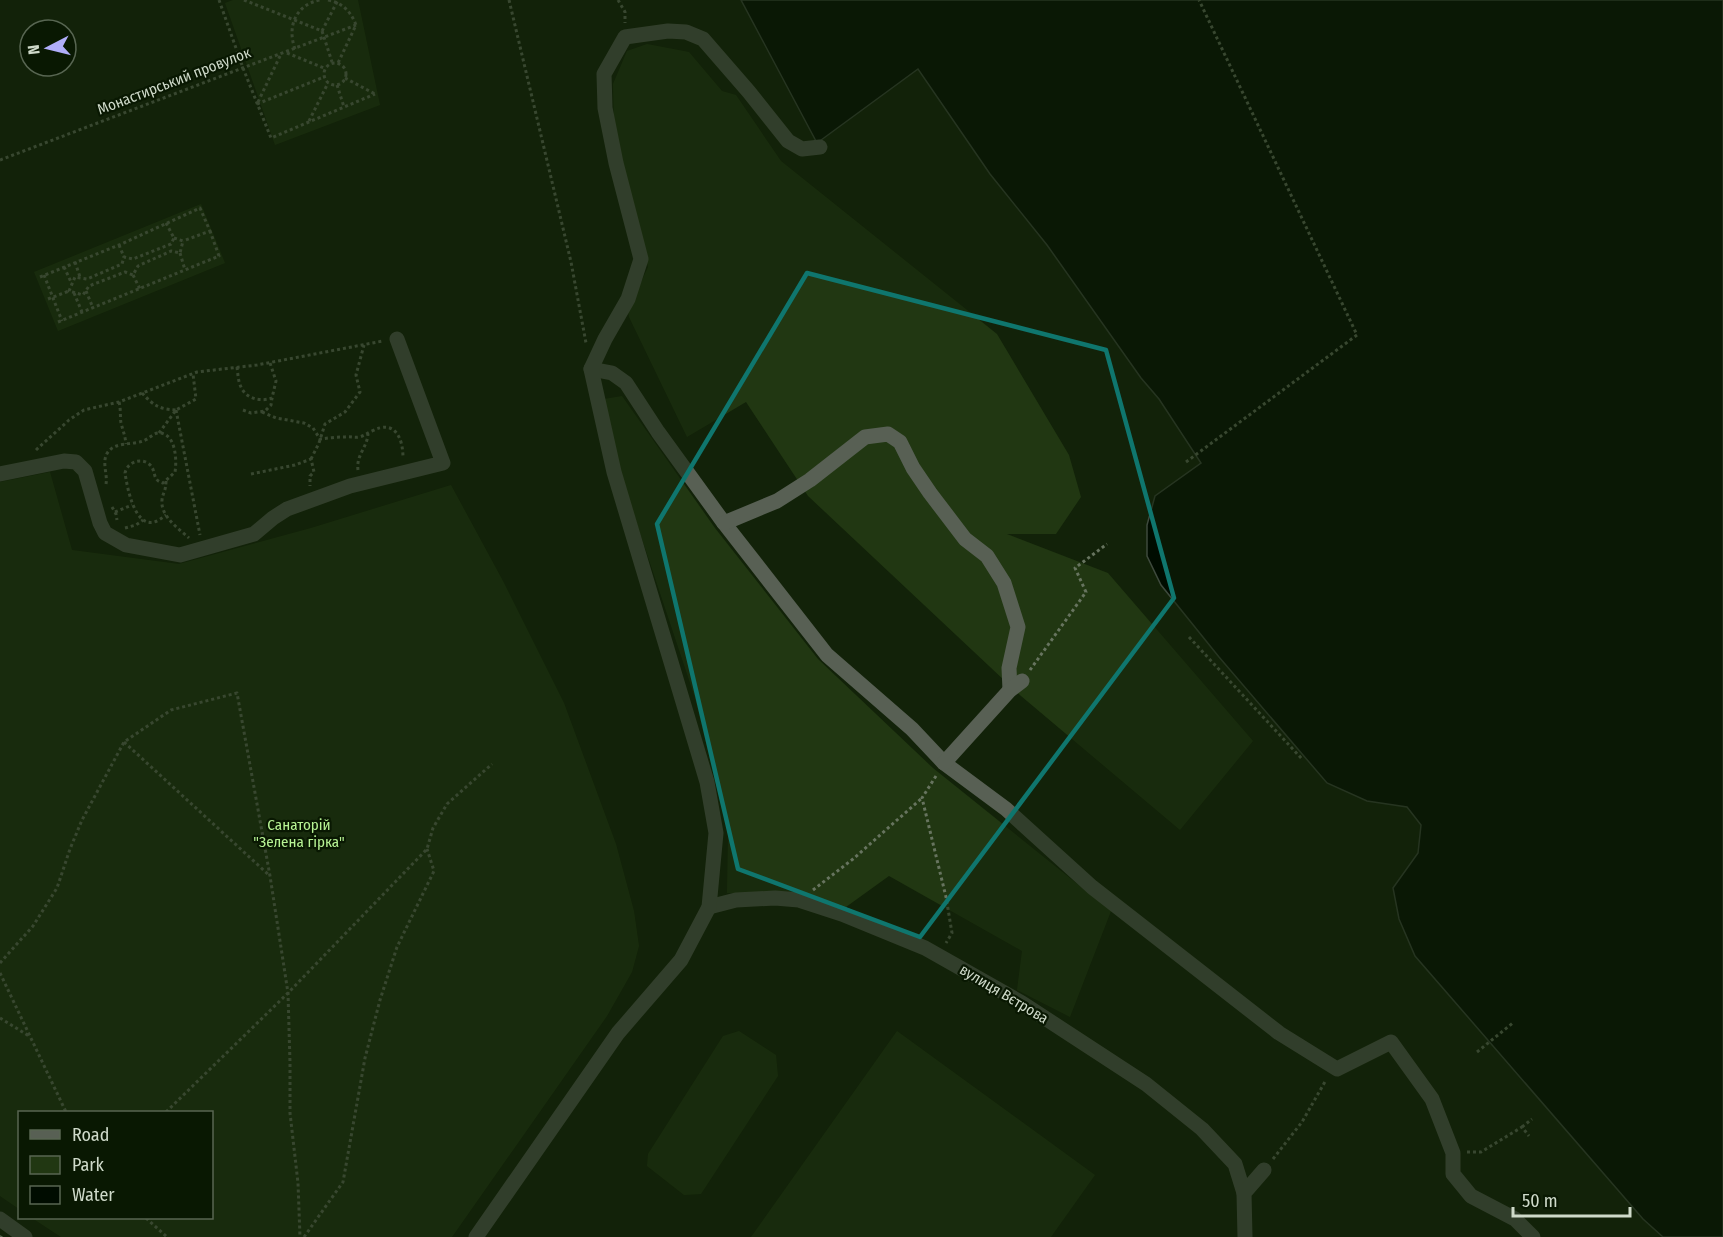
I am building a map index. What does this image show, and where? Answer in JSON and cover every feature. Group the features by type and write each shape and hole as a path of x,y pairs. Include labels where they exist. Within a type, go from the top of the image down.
{"street":[{"path":"476,1237 618,1033 681,960 709,908 716,834 707,782 614,472 591,369 628,299 641,259 616,163 606,108 604,74 625,37 686,32 703,39 788,141 802,149 820,147"},
{"path":"0,474 64,461 76,462 85,471 100,524 105,533 126,545 180,555 254,534 287,509 359,483 443,463 397,339"},
{"path":"591,369 612,373 626,383 658,432 724,523 827,654 912,729 945,763 1006,809 1092,886 1250,1010 1280,1033 1337,1069 1391,1042 1432,1099 1453,1153 1453,1174 1471,1196 1515,1219 1533,1237"},
{"path":"724,523 777,501 810,480 865,437 888,434 900,442 930,494 965,539 987,556 1004,583 1018,627 1009,668 1016,685 945,763"},
{"name":"вулиця Вєтрова","path":"709,908 735,900 775,898 799,900 842,914 925,948 1022,1003 1146,1084 1202,1129 1235,1164 1244,1193 1245,1237"},
{"path":"1244,1193 1264,1170"},
{"path":"0,1219 25,1237"}],"path":[{"path":"219,0 271,138 375,94 345,78"},
{"path":"244,0 322,31"},
{"path":"295,49 291,38 291,27 294,20 303,7 320,0"},
{"path":"328,0 338,1 345,6 356,26 338,63"},
{"path":"509,0 571,262 591,369"},
{"path":"618,0 625,12 625,37"},
{"path":"1186,462 1357,335 1199,0"},
{"path":"332,62 322,31 338,1"},
{"name":"Монастирський провулок","path":"0,160 356,26"},
{"path":"286,52 324,68"},
{"path":"257,104 281,54"},
{"path":"324,68 332,62 338,63 344,67 345,78"},
{"path":"324,68 324,77 328,83 337,85"},
{"path":"257,104 324,77"},
{"path":"337,85 345,78"},
{"path":"309,122 328,83"},
{"path":"337,85 344,107"},
{"path":"200,208 210,231 219,256 60,321 53,297 42,276 200,208"},
{"path":"166,224 174,238 183,241 210,231"},
{"path":"124,257 133,259 171,244 174,238"},
{"path":"183,241 180,253 185,270"},
{"path":"69,291 75,277 87,279 122,264 124,257 119,244"},
{"path":"133,275 138,266 171,251 180,253"},
{"path":"75,262 80,278"},
{"path":"63,267 72,284"},
{"path":"48,299 69,291 83,295 89,286 125,272 133,275 140,289"},
{"path":"86,291 93,308"},
{"path":"74,293 82,312"},
{"path":"33,452 84,410 120,402 193,374 270,363 397,339"},
{"path":"311,500 310,476 314,472 311,459 325,424 345,412 360,392 356,375 364,345"},
{"path":"243,410 251,413 262,412 269,408 276,381 270,363"},
{"path":"237,367 240,384 245,393 257,399 272,398"},
{"path":"105,486 107,452 115,447 145,441 159,433 176,410 196,399 193,374"},
{"path":"142,393 161,409 176,410"},
{"path":"120,402 121,423 125,432 126,444"},
{"path":"176,410 202,549"},
{"path":"262,412 276,418 304,423 313,428 320,439"},
{"path":"320,439 361,437 385,428 397,431 402,444 402,460 394,475"},
{"path":"159,433 169,438 173,444 175,472 166,481 159,483 151,465 138,461 129,465 125,473 132,505 143,520 156,522 166,515"},
{"path":"359,483 357,459 368,434"},
{"path":"251,474 295,465 311,459"},
{"path":"166,481 162,502 166,515 202,549"},
{"path":"108,501 119,525 127,528 143,520"},
{"path":"115,512 132,505"},
{"path":"1016,685 1086,592 1075,568 1107,544"},
{"path":"1188,637 1302,759"},
{"path":"0,963 33,926 57,888 82,820 124,742 171,711 237,693 270,876 288,993 290,1113 302,1237"},
{"path":"124,742 270,876"},
{"path":"799,900 853,859 922,798 945,763"},
{"path":"168,1111 288,993 427,849 433,828 447,804 492,764"},
{"path":"922,798 946,897 952,933 944,946 925,948"},
{"path":"302,1237 343,1182 365,1058 380,1000 398,947 434,871 427,849"},
{"path":"0,973 65,1111"},
{"path":"0,1018 30,1037"},
{"path":"1477,1052 1514,1022"},
{"path":"1264,1170 1302,1122 1327,1078 1337,1069"},
{"path":"1453,1153 1481,1152 1532,1119"},
{"path":"1522,1127 1529,1136"},
{"path":"147,1219 167,1237"}],"highlighted area":[{"path":"807,273 1106,350 1174,598 920,937 738,869 657,524"}],"green space":[{"path":"233,0 358,0 380,105 275,145 225,3"},
{"path":"647,44 689,52 722,91 736,95 781,161 997,334 1069,455 1081,497 1056,534 1007,534 1108,573 1253,741 1180,830 1021,696 808,496 746,402 687,437 628,311 648,267 614,127 613,84 627,51"},
{"path":"201,204 225,263 58,331 34,272"},
{"path":"622,396 715,528 818,659 933,768 1111,911 1070,1017 1017,990 1022,951 889,876 846,907 787,893 727,893 728,834 695,698 612,449 604,399"},
{"name":"Санаторій \"Зелена гірка\"","path":"50,472 72,550 179,564 311,528 451,485 503,581 564,703 616,844 634,911 639,946 632,972 607,1016 452,1237 61,1237 34,1219 213,1219 213,1111 18,1111 18,1208 0,1196 0,482"},
{"path":"739,1031 776,1055 778,1076 701,1194 684,1195 647,1166 648,1154 723,1036"},
{"path":"897,1031 1095,1175 1051,1237 751,1237"}],"water":[{"path":"741,0 1723,0 1723,1237 1663,1237 1643,1219 1415,956 1399,919 1393,888 1418,853 1421,825 1407,807 1367,801 1327,783 1219,657 1161,585 1147,556 1147,525 1155,496 1201,463 1159,399 1141,378 1047,245 990,174 918,69 817,143"}]}
